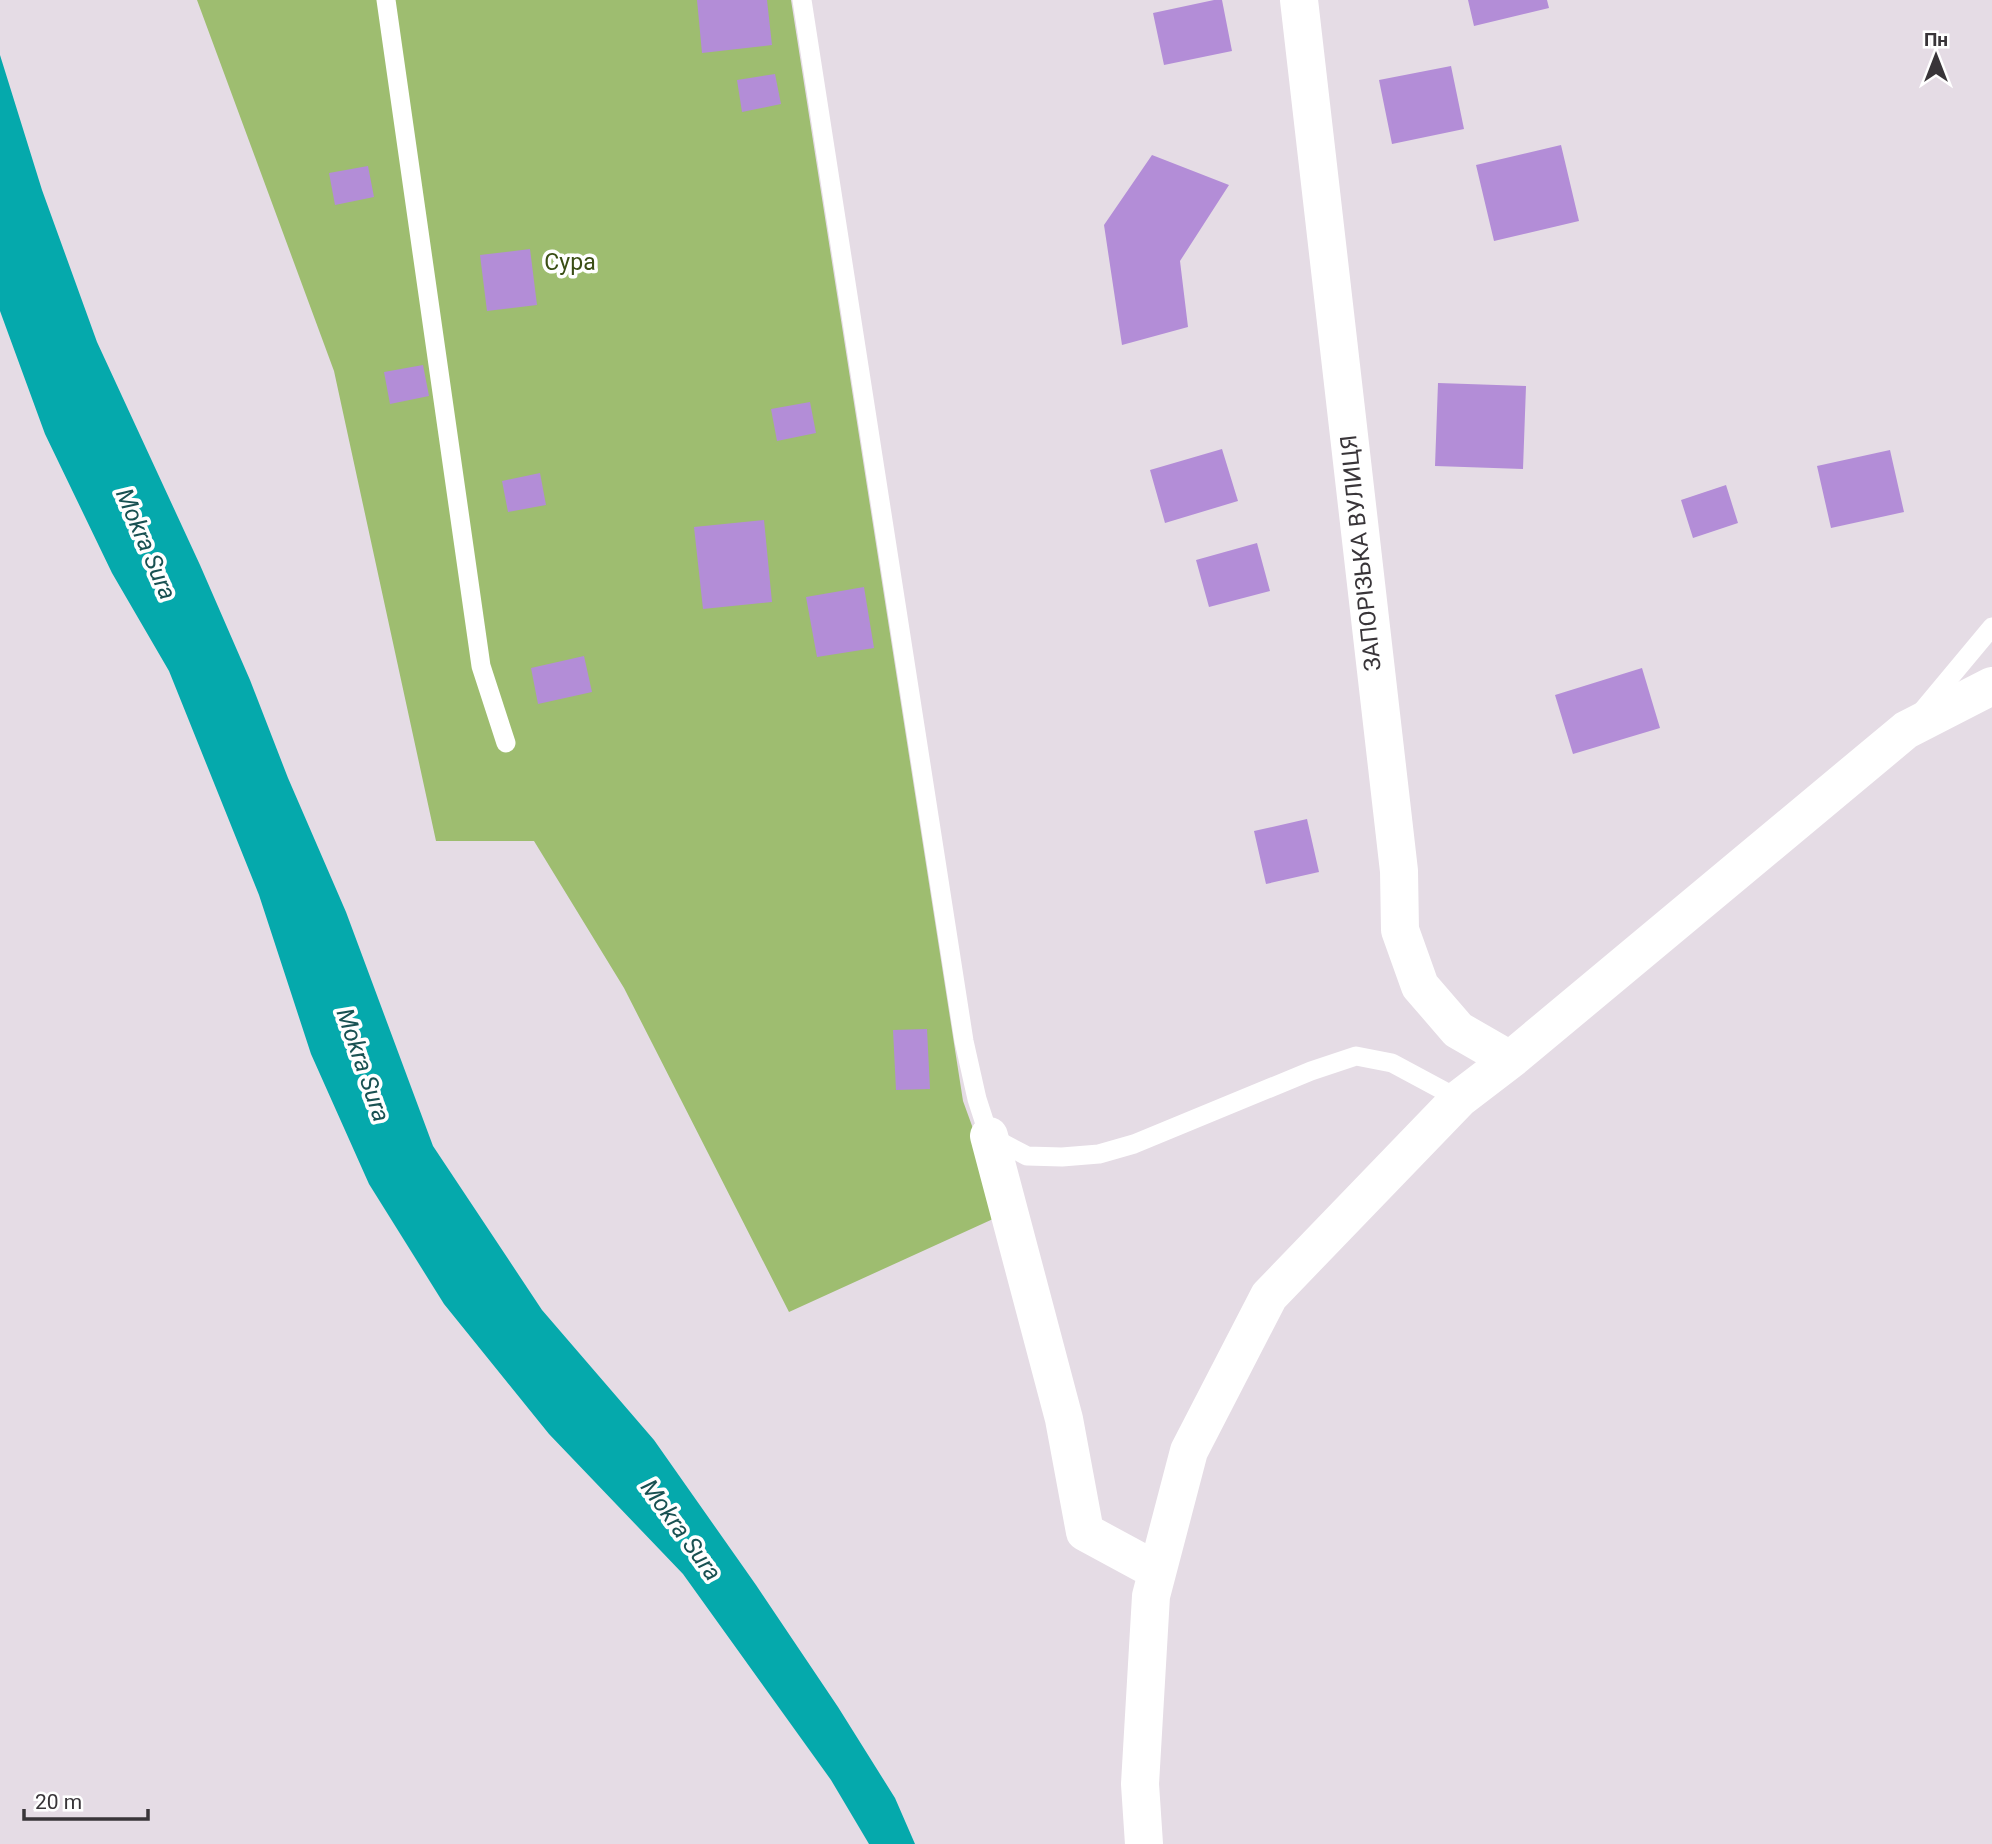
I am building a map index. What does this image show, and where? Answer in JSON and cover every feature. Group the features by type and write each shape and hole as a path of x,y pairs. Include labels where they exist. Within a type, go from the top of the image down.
{"street":[{"name":"ЗАПОРІЗЬКА ВУЛИЦЯ","path":"1298,0 1399,871 1400,930 1420,985 1458,1030 1510,1060"},
{"path":"1144,1844 1140,1784 1151,1596 1189,1451 1269,1296 1459,1099 1510,1060 1906,730 1992,686"},
{"path":"989,1136 1064,1419 1085,1532 1157,1571"}],"lane":[{"path":"386,0 481,666 506,743"},
{"path":"802,0 964,1041 977,1099 989,1136 1027,1156 1099,1154 1134,1144 1311,1071 1356,1056 1392,1063 1459,1099"},
{"path":"1906,730 1992,627"}],"green space":[{"name":"Сура","path":"197,0 791,0 963,1101 1004,1214 789,1312 624,988 534,841 436,841 334,371"}],"water":[{"name":"Mokra Sura","path":"0,55 42,190 97,342 250,680 288,778 346,912 433,1146 542,1310 654,1440 756,1585 895,1798 915,1844 869,1844 831,1780 683,1574 549,1434 444,1304 369,1184 311,1054 259,895 169,671 112,573 45,434 0,311"}],"building":[{"path":"697,0 767,0 772,45 702,53"},
{"path":"1222,0 1232,51 1164,65 1153,13"},
{"path":"1468,0 1547,0 1549,8 1474,26"},
{"path":"1451,66 1464,129 1392,144 1379,80"},
{"path":"775,74 781,104 742,112 737,80"},
{"path":"1561,145 1579,221 1494,241 1476,165"},
{"path":"1152,155 1229,185 1180,261 1188,327 1122,345 1104,225"},
{"path":"368,166 374,197 335,205 329,173"},
{"path":"530,249 537,305 487,311 480,255"},
{"path":"423,365 429,396 390,404 384,372"},
{"path":"1438,383 1526,386 1523,469 1435,466"},
{"path":"810,402 816,433 777,441 771,409"},
{"path":"1222,449 1238,501 1165,523 1150,470"},
{"path":"1890,450 1904,512 1831,528 1817,466"},
{"path":"540,473 546,505 508,512 502,481"},
{"path":"1726,485 1738,523 1693,538 1681,500"},
{"path":"764,520 772,602 703,609 694,527"},
{"path":"1257,543 1270,591 1209,607 1196,560"},
{"path":"864,587 874,648 817,657 806,597"},
{"path":"584,656 592,692 538,704 531,668"},
{"path":"1642,668 1660,728 1573,754 1555,695"},
{"path":"1307,819 1319,872 1266,884 1254,831"},
{"path":"927,1029 930,1089 896,1090 893,1030"}]}
